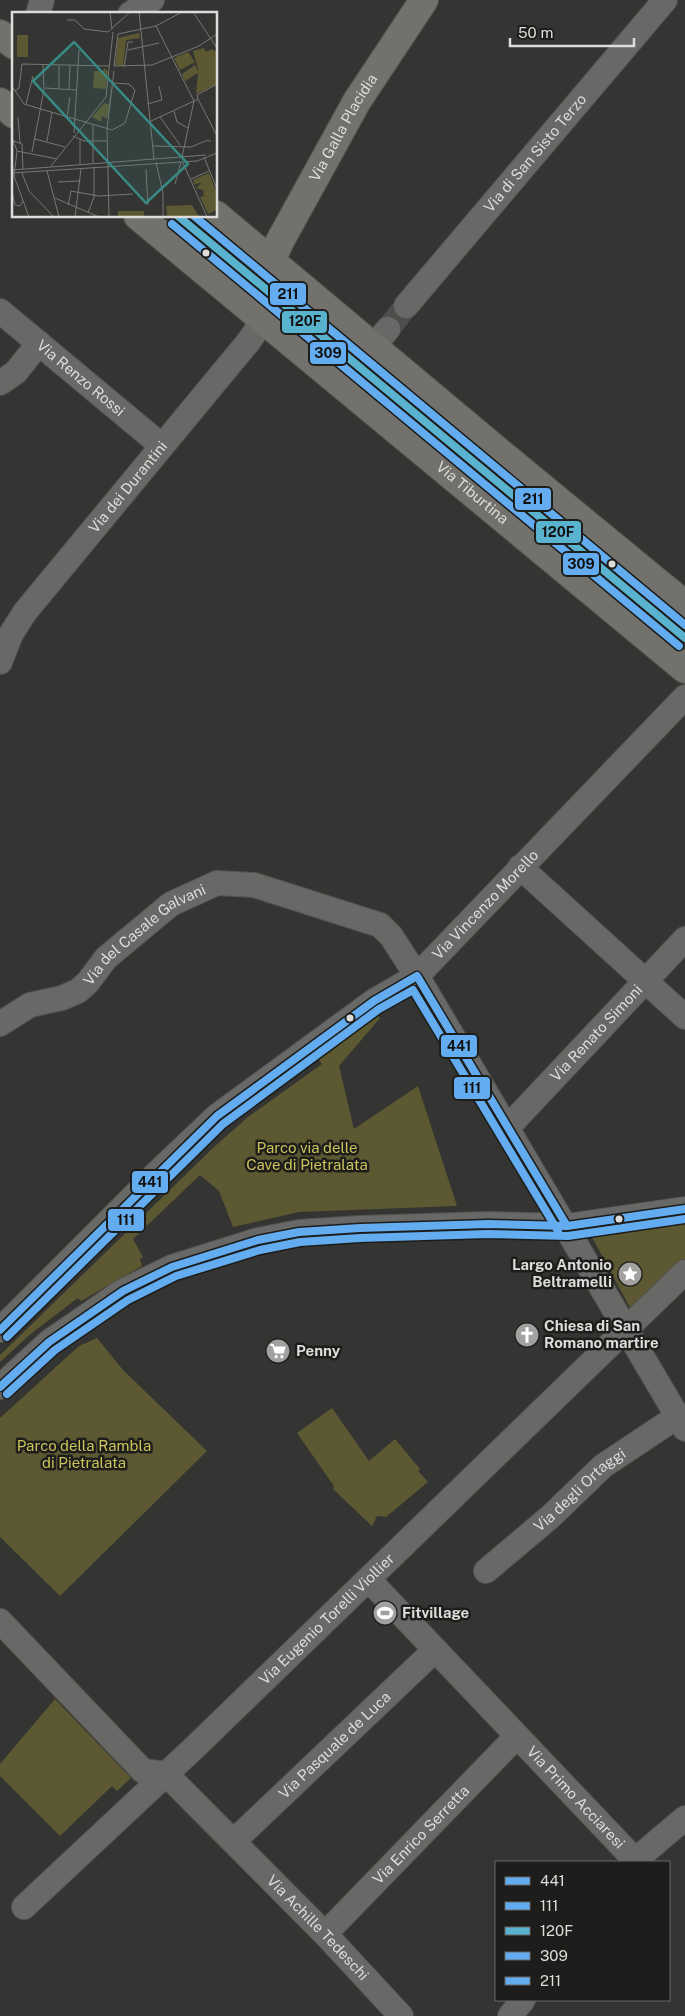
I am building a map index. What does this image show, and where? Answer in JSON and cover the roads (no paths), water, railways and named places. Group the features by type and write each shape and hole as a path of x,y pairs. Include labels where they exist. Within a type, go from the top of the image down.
{"main road":[{"name":"Via Galla Placidia","path":"271,260 332,143 424,0"},
{"path":"0,34 12,43"},
{"path":"0,102 12,112"},
{"path":"218,217 271,260 381,338 685,605"},
{"name":"Via Tiburtina","path":"140,218 685,669"},
{"path":"260,318 266,276 271,260"}],"street":[{"path":"133,12 152,0"},
{"name":"Via di San Sisto Terzo","path":"406,306 665,0"},
{"name":"Via Renzo Rossi","path":"0,311 162,446"},
{"name":"Via dei Durantini","path":"0,662 11,634 25,612 249,341 256,331 260,318"},
{"path":"0,383 16,372 40,343"},
{"name":"Via Vincenzo Morello","path":"0,1330 156,1174 217,1116 374,1001 417,976 685,697"},
{"path":"520,867 685,1017"},
{"name":"Via del Casale Galvani","path":"0,1024 30,1005 62,998 78,991 88,982 106,958 171,904 217,882 254,884 375,922 392,936 566,1226"},
{"name":"Via Renato Simoni","path":"508,1128 685,939"},
{"path":"0,1387 49,1342 123,1291 172,1267 232,1247 286,1234 313,1230 488,1224 566,1226 685,1209"},
{"path":"566,1226 681,1422"},
{"path":"627,1328 685,1272"},
{"name":"Via Eugenio Torelli Viollier","path":"24,1907 369,1580 627,1328"},
{"name":"Via degli Ortaggi","path":"486,1571 550,1517 603,1466 681,1422"},
{"path":"369,1580 434,1650"},
{"path":"0,1621 143,1771 166,1774"},
{"name":"Via Primo Acciaresi","path":"434,1650 634,1861"},
{"name":"Via Pasquale de Luca","path":"234,1841 434,1650"},
{"name":"Via Enrico Serretta","path":"325,1934 516,1736"},
{"name":"Via Achille Tedeschi","path":"166,1774 325,1934 401,2016"},
{"path":"634,1861 685,1818"},
{"path":"510,2016 522,2001"}],"tunnel":[{"path":"388,329 406,306"}],"place":[{"name":"Largo Antonio Beltramelli","path":"630,1274"},
{"name":"Chiesa di San Romano martire","path":"527,1335"},
{"name":"Penny","path":"278,1351"},
{"name":"Fitvillage","path":"385,1613"}],"park label":[{"name":"Parco via delle Cave di Pietralata","path":"307,1156"},
{"name":"Parco della Rambla di Pietralata","path":"84,1454"}]}
